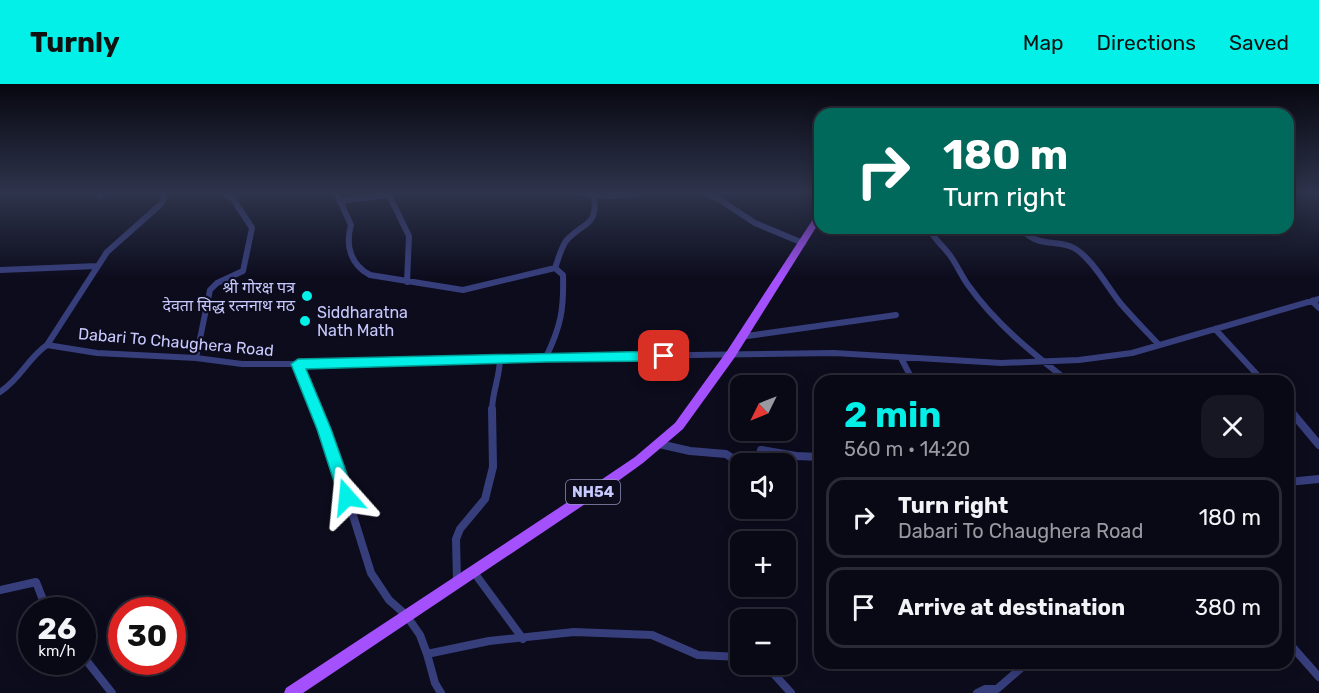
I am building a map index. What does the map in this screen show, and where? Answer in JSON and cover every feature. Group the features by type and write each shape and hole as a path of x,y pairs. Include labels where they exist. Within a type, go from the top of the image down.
{"main road":[{"name":"NH54","path":"291,693 596,490 679,426 731,354 814,225"}],"street":[{"path":"0,392 13,383 37,351 47,345 50,335 78,299 108,251 142,220"},
{"path":"196,358 210,290 217,283 243,271 252,228 247,220"},
{"path":"349,220 351,225 349,232 351,253 358,269 370,275 463,290 555,268"},
{"path":"402,220 409,236 407,282"},
{"path":"555,268 565,242 590,220"},
{"path":"751,220 803,243"},
{"path":"932,234 949,254 968,285 1014,338 1060,375"},
{"path":"1025,234 1053,245 1072,247 1079,252 1122,305 1159,345"},
{"path":"0,270 97,266"},
{"path":"546,357 555,338 564,306 561,288 563,275 555,268"},
{"path":"1316,300 1319,308"},
{"name":"Dabari To Chaughera Road","path":"47,345 97,353 196,358 242,364 359,364 500,358 834,353 1001,363 1079,360 1132,352 1316,300"},
{"path":"740,337 896,315"},
{"path":"1215,329 1257,375"},
{"path":"457,581 456,540 460,529 485,499 493,467 492,394 500,376 500,358"},
{"path":"901,358 910,375"},
{"path":"298,364 341,477 371,573 389,600 406,615 420,634 435,682 441,693"},
{"path":"1294,415 1319,445"},
{"path":"658,444 690,451 726,454 730,457"},
{"path":"760,453 761,450 778,453"},
{"path":"796,456 814,457"},
{"path":"1294,481 1319,479"},
{"path":"473,571 523,639"},
{"path":"0,590 36,582 42,597"},
{"path":"427,654 489,641 574,632 623,632 652,635 698,655 730,656"},
{"path":"1294,649 1319,677"},
{"path":"978,693 998,688 1020,669"},
{"path":"96,673 112,693"},
{"path":"775,675 791,693"}],"place":[{"name":"श्री गोरक्ष पत्र देवता सिद्ध रत्ननाथ मठ","path":"307,296"},
{"name":"Siddharatna Nath Math","path":"305,321"}],"route":[{"path":"347,497 324,429 298,364 664,356"}]}
